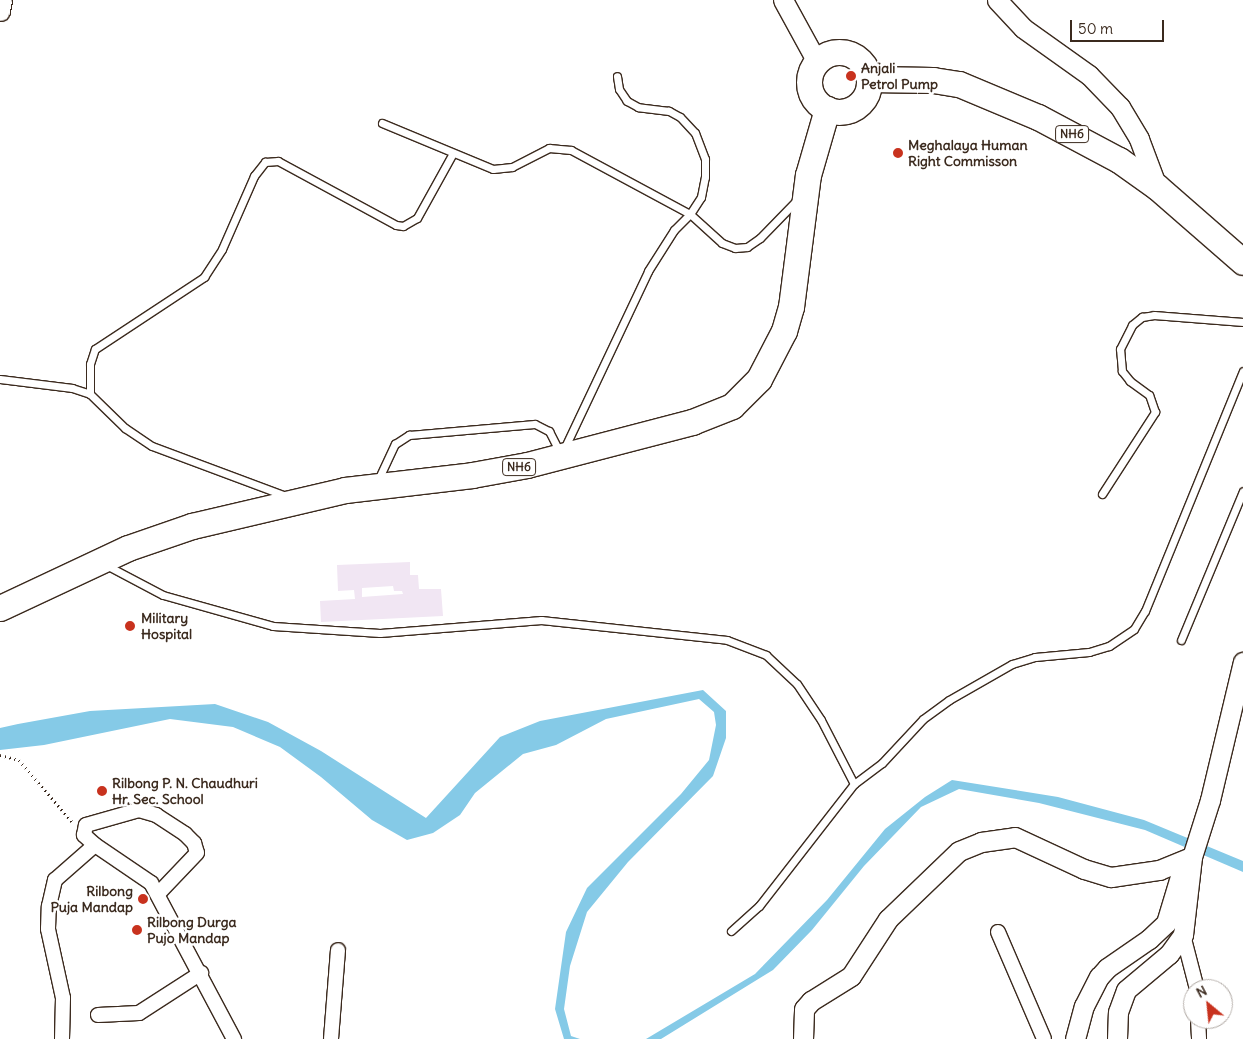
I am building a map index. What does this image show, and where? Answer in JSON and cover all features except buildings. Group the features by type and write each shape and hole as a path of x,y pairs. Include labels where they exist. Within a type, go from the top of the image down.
{"highway":[{"path":"832,53 849,54 863,63 869,79 868,88 860,103 844,111 827,109 819,104 810,88 809,79 817,62 832,53"},
{"name":"NH6","path":"869,79 932,80 959,84 997,98 1086,140 1157,186 1243,262"},
{"name":"NH6","path":"0,608 99,561 192,526 298,500 376,485 472,475 561,456 708,417 732,406 747,394 774,354 788,315 806,190 827,109"}],"street":[{"path":"0,11 2,0"},
{"path":"783,0 817,62"},
{"path":"997,0 1023,28 1089,75 1120,107 1139,139 1157,186"},
{"path":"1194,979 1183,935 1192,857 1210,800 1243,662"},
{"path":"158,894 197,853 194,843 185,834 156,815 139,810 86,824 82,831 95,845 145,878 158,894 234,1039"},
{"path":"802,1039 804,1009 811,1001 851,976 888,919 959,852 981,842 1015,837 1084,869 1111,877 1159,870 1192,857"},
{"path":"62,1039 63,998 48,929 51,890 63,869 95,845"},
{"path":"1075,1039 1084,1006 1099,977 1107,968 1149,939 1166,923 1181,873 1192,857"},
{"path":"998,932 1044,1039"},
{"path":"1117,1039 1118,1012 1126,990 1169,954 1183,935"},
{"path":"331,1039 338,950"},
{"path":"98,1015 139,1013 201,973"}],"lane":[{"path":"561,456 648,271 674,230 690,214 701,198 705,177 705,159 695,134 680,117 670,111 638,107 627,101 619,88 617,76"},
{"path":"382,123 493,169 503,169 540,150 558,147 571,150 690,214 722,243 734,248 747,246 760,238 806,190"},
{"path":"90,394 90,364 95,349 204,277 222,248 254,176 265,162 278,161 396,225 403,226 417,218 453,153"},
{"path":"1102,494 1151,421 1154,403 1122,371 1120,349 1132,325 1142,317 1171,314 1243,322"},
{"path":"731,931 759,906 854,784 882,763 924,720 984,677 1035,657 1072,655 1109,646 1134,629 1145,611 1243,371"},
{"path":"0,379 72,388 90,394 125,428 152,446 298,500"},
{"path":"376,485 395,444 409,435 535,424 549,431 561,456"},
{"path":"1181,640 1243,491"},
{"path":"99,561 163,595 272,626 380,633 541,620 727,640 766,655 797,684 821,720 854,784"}],"path":[{"path":"0,755 19,760 82,831"}],"shaded area":[{"path":"410,562 410,575 418,575 419,589 441,589 443,616 321,622 320,601 355,599 354,590 338,591 337,565","holes":["393,586 394,591 402,591 403,594 362,597 362,588"]}],"water":[{"path":"703,690 726,711 726,738 713,776 628,862 587,912 570,966 564,1009 571,1036 580,1039 564,1039 555,1009 566,932 587,888 681,794 709,760 716,725 714,712 699,699 606,719 556,745 523,754 475,793 460,815 433,833 407,840 372,820 321,777 280,747 233,727 170,719 44,745 0,750 0,728 18,724 90,711 215,704 268,722 321,751 426,818 500,737 540,721"},
{"path":"952,780 1058,797 1144,820 1243,861 1243,872 1145,830 1039,803 959,789 921,807 864,866 812,930 773,970 661,1039 646,1039 755,974 827,900 885,829 925,797"}],"place":[{"name":"Anjali Petrol Pump","path":"851,76"},
{"name":"Meghalaya Human Right Commisson","path":"898,153"},
{"name":"Military Hospital","path":"130,626"},
{"name":"Rilbong P. N. Chaudhuri Hr. Sec. School","path":"102,791"},
{"name":"Rilbong Puja Mandap","path":"143,899"},
{"name":"Rilbong Durga Pujo Mandap","path":"137,930"}]}
